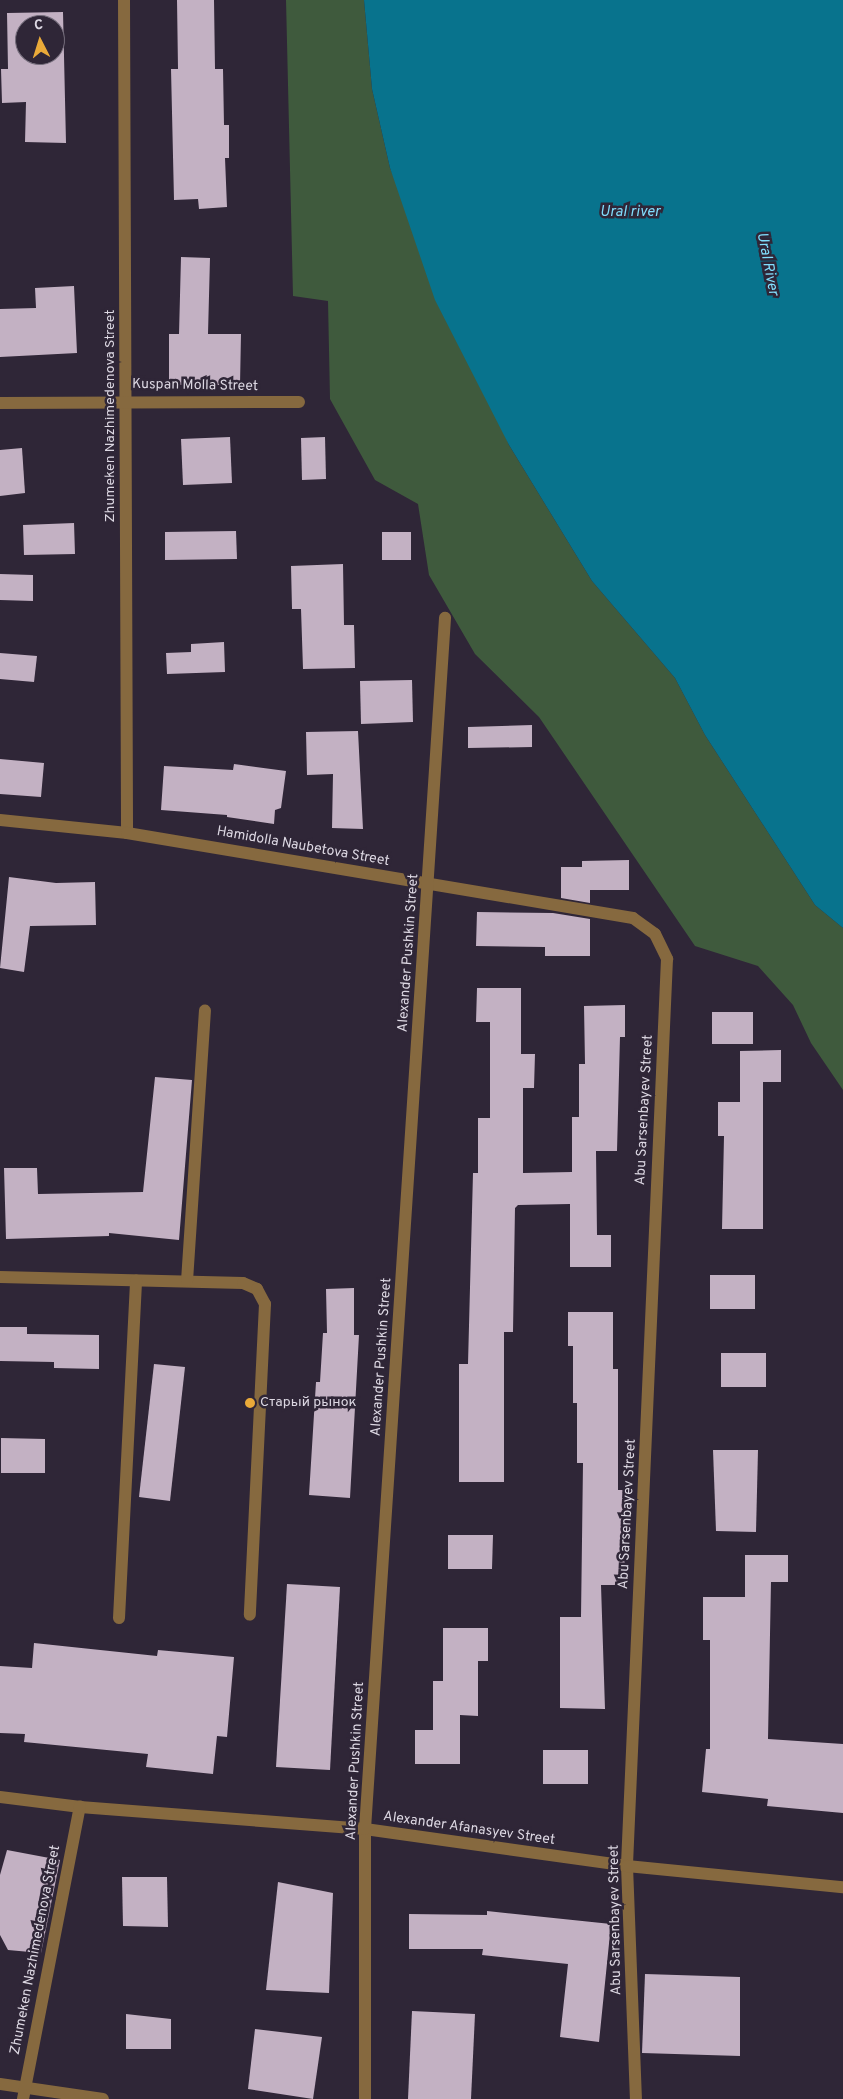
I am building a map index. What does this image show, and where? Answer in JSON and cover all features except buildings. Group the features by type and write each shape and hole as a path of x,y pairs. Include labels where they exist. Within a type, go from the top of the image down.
{"street":[{"name":"Zhumeken Nazhimedenova Street","path":"124,0 127,832"},
{"name":"Kuspan Molla Street","path":"0,403 126,400 299,402"},
{"name":"Alexander Pushkin Street","path":"365,2099 366,1829 446,618"},
{"name":"Hamidolla Naubetova Street","path":"0,820 127,832 632,918 655,934"},
{"name":"Abu Sarsenbayev Street","path":"636,2099 627,1866 667,959 655,934"},
{"path":"188,1281 205,1011"},
{"path":"0,1277 243,1283 257,1289 264,1304 250,1615"},
{"path":"119,1618 136,1280"},
{"name":"Alexander Afanasyev Street","path":"0,1797 80,1807 366,1829 627,1866 843,1887"},
{"name":"Zhumeken Nazhimedenova Street","path":"24,2093 80,1807"},
{"path":"0,2084 24,2093 103,2099"}],"green space":[{"path":"286,0 364,0 372,89 390,168 509,445 592,581 675,678 705,735 815,905 843,928 843,1090 811,1043 793,1005 758,966 695,946 539,717 475,654 429,575 418,504 375,480 330,399 328,301 293,296"}],"water":[{"name":"Ural river","path":"364,0 843,0 843,928 815,905 705,735 675,678 592,581 509,445 435,300 390,168 372,89"}],"place":[{"name":"Старый рынок","path":"250,1403"}],"water label":[{"name":"Ural River","path":"767,264"}]}
